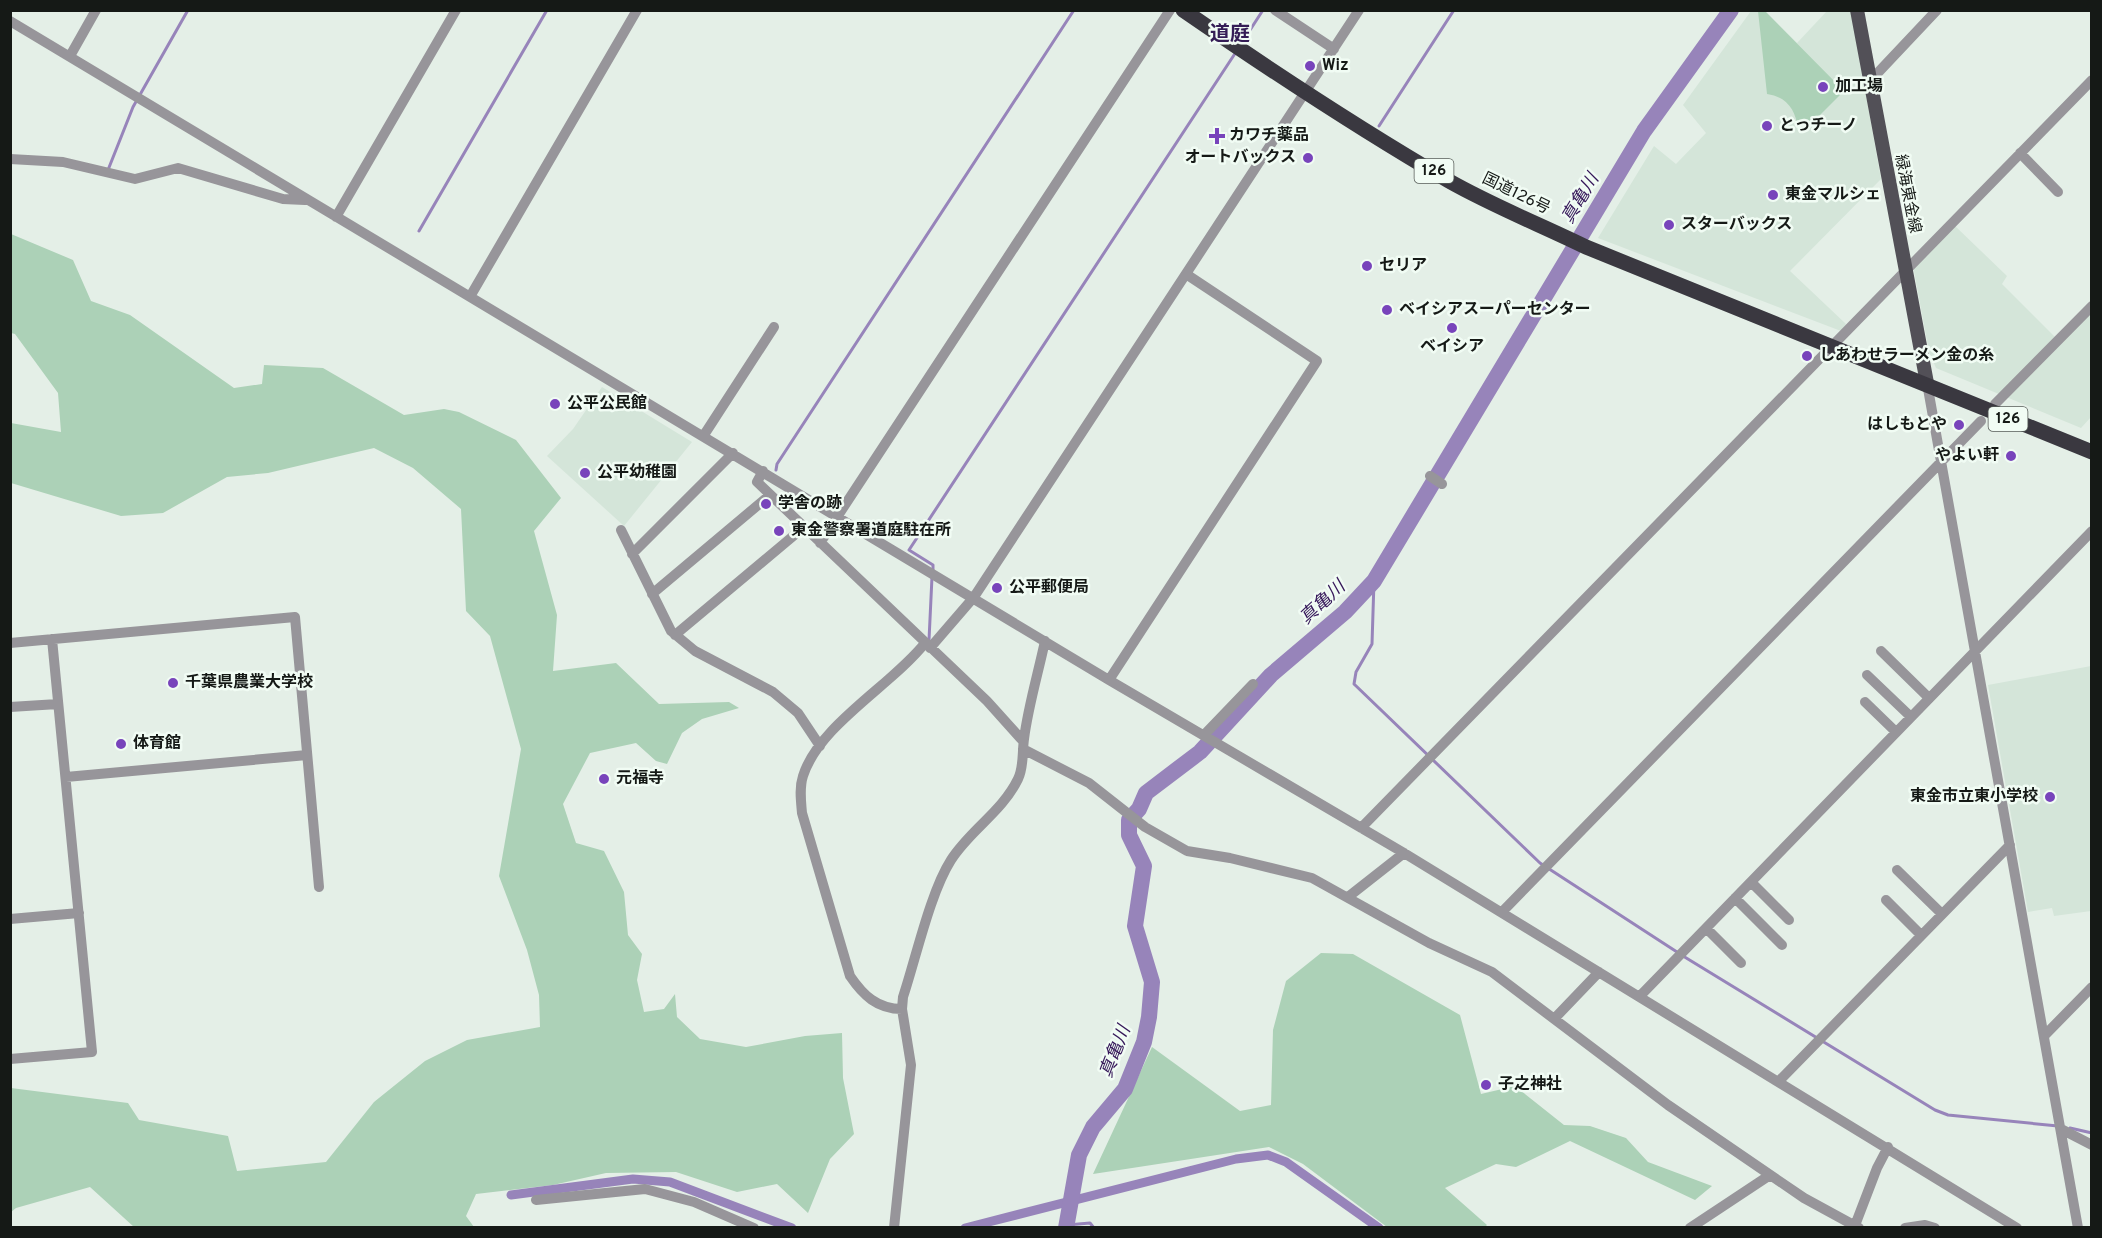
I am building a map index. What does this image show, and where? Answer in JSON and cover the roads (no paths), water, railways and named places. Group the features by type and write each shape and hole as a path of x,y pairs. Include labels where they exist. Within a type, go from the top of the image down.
{"highway":[{"name":"国道126号","path":"1183,10 1305,93 1452,182 1569,239 1927,383 1988,411 2091,452"},
{"name":"国道126号","path":"1927,383 1995,404 2091,442"}],"main road":[{"name":"緑海東金線","path":"1857,10 1927,383"}],"street":[{"path":"70,56 96,10"},
{"path":"336,218 456,10"},
{"path":"471,295 636,10"},
{"path":"820,543 1170,10"},
{"path":"1275,10 1334,49"},
{"path":"902,1009 889,1009 875,1003 861,991 850,976 802,813 802,776 820,746 864,699 899,672 974,597 1359,10"},
{"path":"1870,80 1937,10"},
{"path":"10,21 336,218 471,295 1109,680 1404,853 1780,1080 2017,1227"},
{"path":"1360,828 2091,80"},
{"path":"2020,153 2058,192"},
{"path":"10,159 63,162 135,179 178,168 283,199 307,200"},
{"path":"1109,680 1317,361 1186,274"},
{"path":"1995,404 2091,306"},
{"path":"704,435 774,327"},
{"path":"1927,383 2078,1227"},
{"path":"1502,912 1981,421"},
{"path":"632,554 733,453"},
{"path":"763,471 757,482 928,645 1023,745 1089,783 1145,827 1187,851 1230,858 1312,878 1347,897 1360,907 1429,943 1492,972 1632,1080 1804,1198 1856,1227 1877,1168 1888,1147"},
{"path":"1430,476 1442,484"},
{"path":"652,594 770,495"},
{"path":"675,635 804,527"},
{"path":"621,530 675,635 695,651 773,692 798,713 820,746"},
{"path":"1640,996 2091,531"},
{"path":"10,643 294,617 319,887"},
{"path":"10,1059 92,1052 52,639"},
{"path":"897,1226 911,1065 902,1009 903,997 940,881 959,848 1005,800 1019,777 1023,745 1045,641"},
{"path":"1881,651 1929,698"},
{"path":"1867,675 1911,717"},
{"path":"1204,735 1253,684"},
{"path":"1865,702 1896,732"},
{"path":"10,707 58,704"},
{"path":"66,777 307,755"},
{"path":"1780,1080 2010,845"},
{"path":"1347,897 1404,853"},
{"path":"1898,870 1942,914"},
{"path":"1751,882 1789,920"},
{"path":"1735,898 1782,945"},
{"path":"1886,900 1921,935"},
{"path":"10,919 78,913"},
{"path":"1706,928 1741,963"},
{"path":"1554,1019 1599,972"},
{"path":"2044,1036 2091,987"},
{"path":"2061,1129 2091,1145"},
{"path":"1690,1227 1770,1175"},
{"path":"536,1200 645,1188 694,1202 754,1227"},
{"path":"1905,1227 1935,1227"}],"waterway":[{"path":"108,170 133,107 188,10"},
{"path":"419,231 547,10"},
{"path":"776,470 777,464 1074,10"},
{"path":"1241,44 1263,10"},
{"path":"1379,126 1454,10"},
{"name":"真亀川","path":"1066,1228 1079,1155 1093,1127 1125,1089 1144,1042 1149,1017 1152,982 1135,926 1144,866 1129,835 1129,820 1139,809 1146,793 1200,752 1271,675 1345,612 1374,581 1644,131 1731,10"},
{"path":"933,571 933,565 909,550 1236,52"},
{"path":"929,640 932,577"},
{"path":"1374,581 1372,644 1356,672 1354,684 1540,863 1677,952"},
{"path":"1683,956 1935,1110 1948,1115 2058,1126"},
{"path":"2070,1128 2092,1133"},
{"path":"965,1228 1236,1159 1268,1155 1286,1162 1379,1228"},
{"path":"511,1195 633,1179 670,1182 792,1228"},
{"path":"1067,1225 1090,1223 1094,1228"}],"place":[{"name":"Wiz","path":"1310,66"},
{"name":"加工場","path":"1823,87"},
{"name":"とっチーノ","path":"1767,126"},
{"name":"カワチ薬品","path":"1217,136"},
{"name":"オートバックス","path":"1308,158"},
{"name":"東金マルシェ","path":"1773,195"},
{"name":"スターバックス","path":"1669,225"},
{"name":"セリア","path":"1367,266"},
{"name":"ベイシアスーパーセンター","path":"1387,310"},
{"name":"ベイシア","path":"1452,328"},
{"name":"しあわせラーメン金の糸","path":"1807,356"},
{"name":"公平公民館","path":"555,404"},
{"name":"はしもとや","path":"1959,425"},
{"name":"やよい軒","path":"2011,456"},
{"name":"公平幼稚園","path":"585,473"},
{"name":"学舎の跡","path":"766,504"},
{"name":"東金警察署道庭駐在所","path":"779,531"},
{"name":"公平郵便局","path":"997,588"},
{"name":"千葉県農業大学校","path":"173,683"},
{"name":"体育館","path":"121,744"},
{"name":"元福寺","path":"604,779"},
{"name":"東金市立東小学校","path":"2050,797"},
{"name":"子之神社","path":"1486,1085"}],"district":[{"name":"道庭","path":"1230,35"}]}
